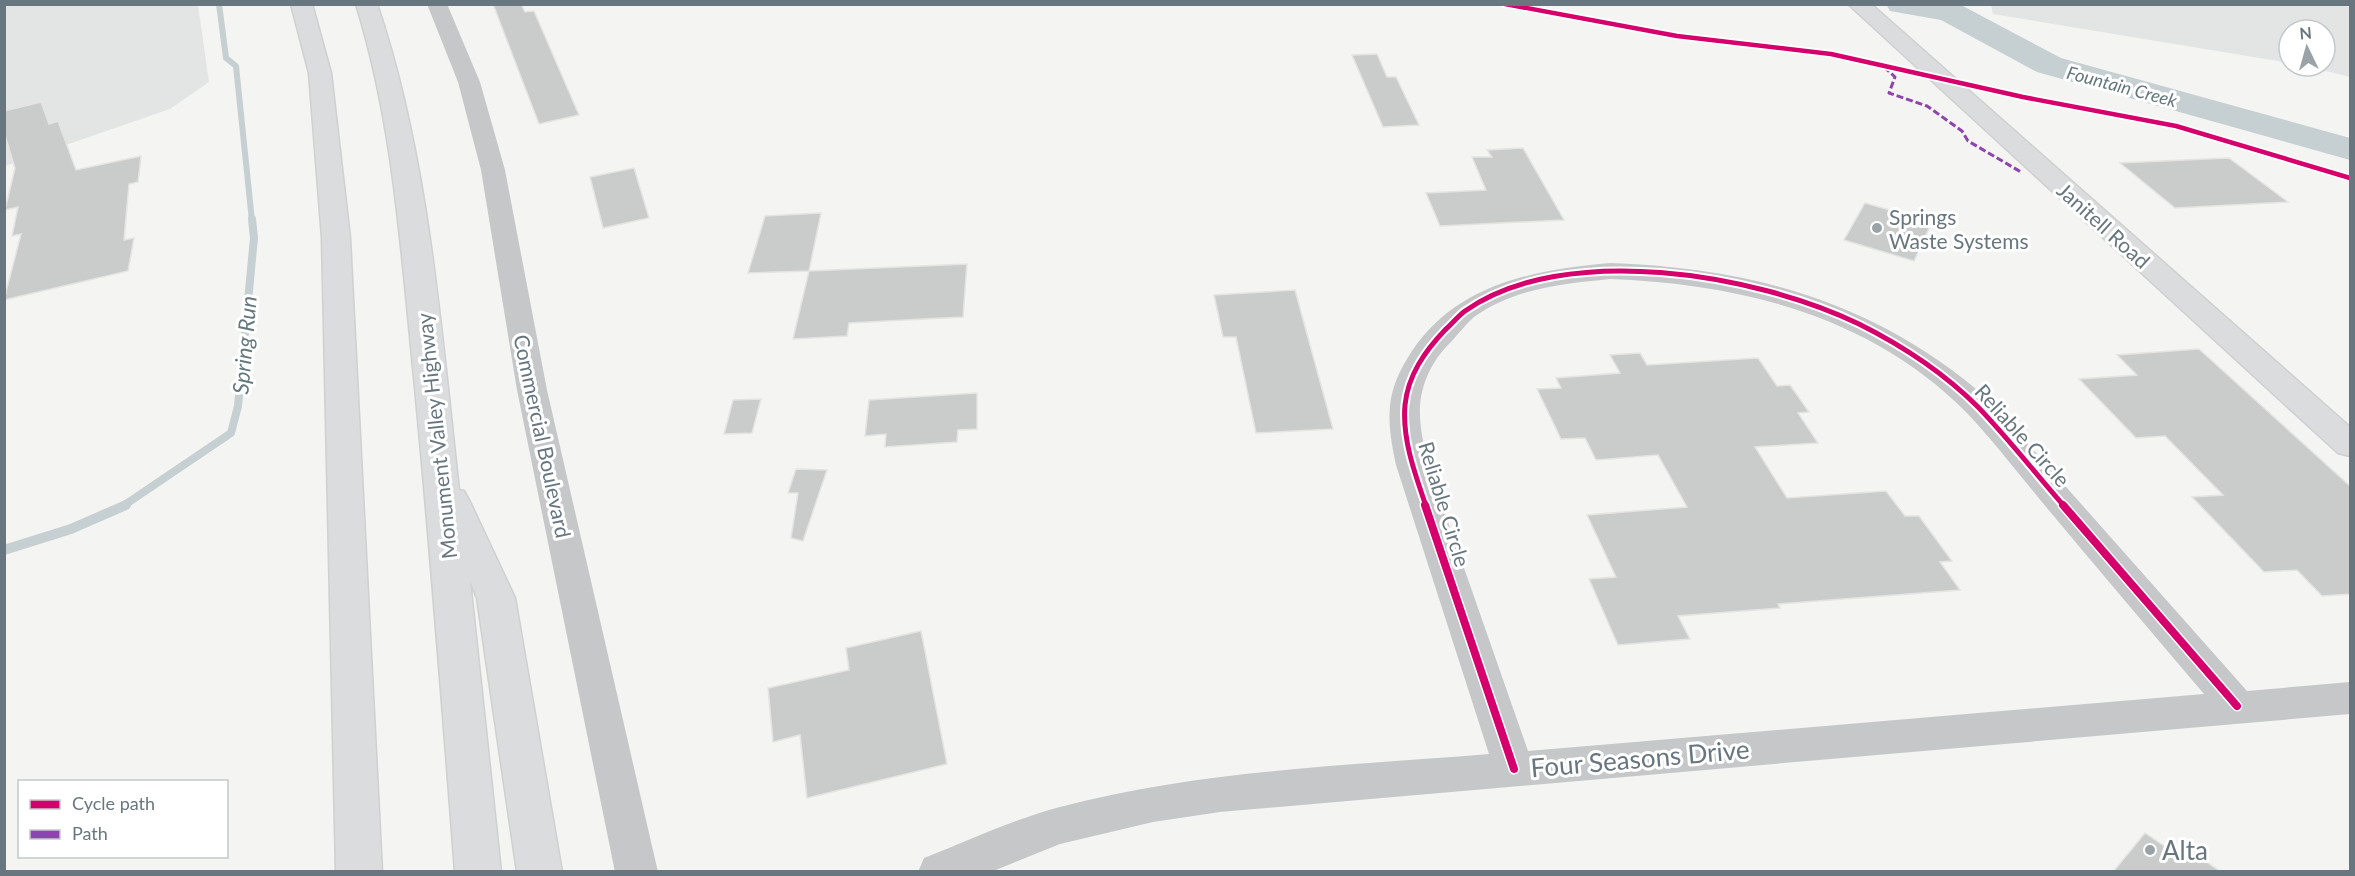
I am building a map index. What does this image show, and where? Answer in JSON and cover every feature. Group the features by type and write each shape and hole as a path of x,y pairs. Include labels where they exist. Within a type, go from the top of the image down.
{"main road":[{"path":"301,4 320,73 336,238 359,872"},
{"name":"Monument Valley Highway","path":"366,4 379,39 405,166 442,476 478,872"},
{"name":"Janitell Road","path":"1858,4 2350,445"},
{"path":"442,476 496,598 540,872"}],"street":[{"name":"Commercial Boulevard","path":"437,4 469,82 493,170 532,390 637,872"},
{"name":"Reliable Circle","path":"1514,769 1412,465 1407,439 1406,399 1411,377 1423,356 1455,317 1496,294 1526,284 1599,272 1660,272 1697,276 1787,297 1849,320 1926,364 1956,386 1978,407 2237,706"},
{"name":"Four Seasons Drive","path":"939,872 1058,826 1153,804 1220,794 2350,698"}],"shaded area":[{"path":"4,5 198,5 209,82 170,109 5,166"},
{"path":"1991,5 2350,5 2350,77 2337,74 2337,18 2277,18 2277,61 1993,14"}],"building":[{"path":"493,4 521,4 525,12 534,11 579,115 539,124"},
{"path":"1377,54 1387,77 1396,77 1419,125 1383,127 1352,55"},
{"path":"41,102 49,124 58,121 76,170 141,156 138,182 129,184 124,240 134,238 128,271 4,300 21,234 12,236 18,207 5,210 15,168 4,132 4,111"},
{"path":"1523,148 1564,220 1440,226 1426,193 1486,190 1472,157 1492,157 1487,150"},
{"path":"2229,158 2288,202 2175,208 2120,163"},
{"path":"634,168 649,218 603,228 590,177"},
{"name":"Springs Waste Systems","path":"1865,203 1932,222 1914,261 1844,240"},
{"path":"821,213 809,271 748,273 765,216"},
{"path":"967,264 963,317 849,323 847,336 793,339 809,271"},
{"path":"1295,290 1333,429 1256,433 1236,337 1223,337 1214,295"},
{"path":"2199,349 2350,486 2350,594 2322,596 2297,570 2264,572 2192,497 2223,495 2165,436 2136,438 2079,379 2137,375 2117,355"},
{"path":"1640,353 1647,365 1758,358 1777,386 1790,385 1809,412 1798,413 1818,443 1755,447 1787,498 1886,491 1905,516 1919,516 1952,561 1940,562 1960,590 1778,604 1780,608 1678,616 1690,639 1618,645 1589,579 1616,577 1587,515 1687,507 1658,455 1596,460 1585,438 1561,439 1537,389 1561,388 1556,378 1620,373 1610,355"},
{"path":"977,393 977,429 958,430 957,442 885,447 886,434 865,436 869,400"},
{"path":"761,399 752,433 724,434 733,400"},
{"path":"796,469 827,470 803,541 791,538 798,493 788,493"},
{"path":"921,631 947,764 807,798 800,735 773,742 768,688 849,670 846,648"},
{"name":"Alta","path":"2145,833 2176,854 2182,845 2221,872 2113,872"}],"waterway":[{"name":"Spring Run","path":"219,4 226,58 236,66 252,221"},
{"name":"Fountain Creek","path":"1901,4 1950,12 2049,65 2350,149"},
{"name":"Spring Run","path":"123,506 231,433 238,406 254,238 252,219"},
{"name":"Spring Run","path":"4,550 71,529 126,505"}],"marked path":[{"path":"1884,67 1895,77 1889,93 1927,106 1962,131 1968,141 2021,172"}],"cycle path":[{"path":"1505,4 1677,36 1831,54 2023,97 2176,126 2350,178"},
{"path":"1514,769 1412,465 1405,423 1407,391 1412,377 1431,345 1464,312 1507,289 1557,276 1610,271 1666,273 1720,280 1770,292 1836,314 1880,335 1922,361 1978,407 2237,706"}],"place":[{"name":"Springs Waste Systems","path":"1877,228"},
{"name":"Alta","path":"2150,850"}]}
